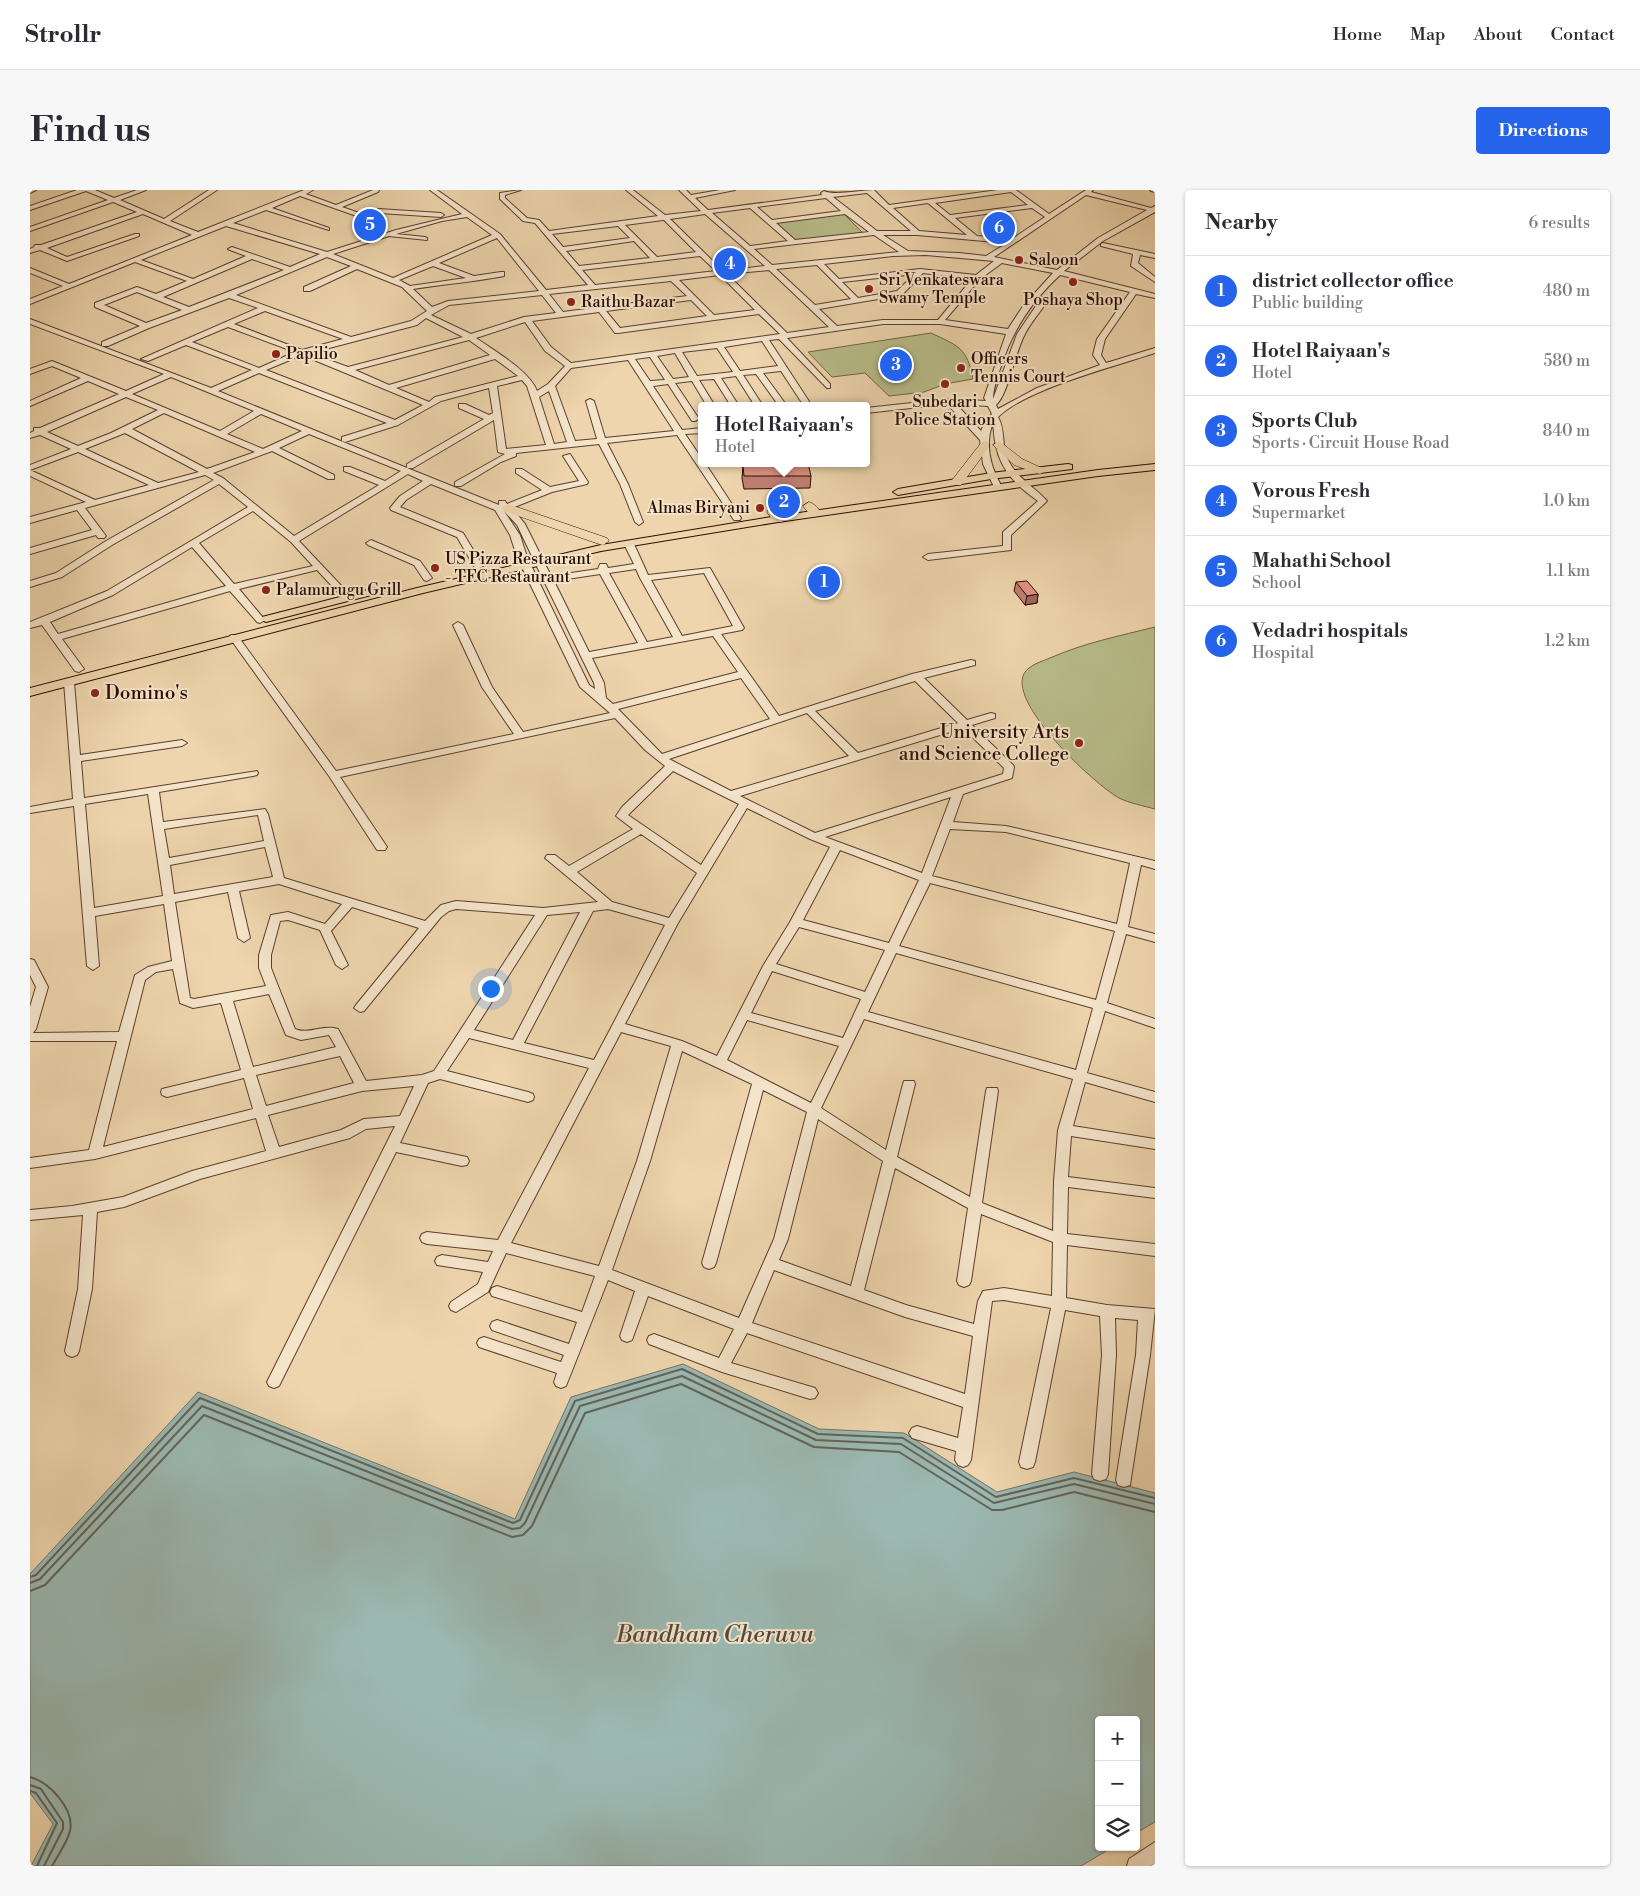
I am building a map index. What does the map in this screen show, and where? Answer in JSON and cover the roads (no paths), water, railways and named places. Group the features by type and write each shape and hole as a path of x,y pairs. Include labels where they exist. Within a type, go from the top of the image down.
{"highway":[{"path":"957,482 985,442"},
{"path":"999,445 1018,462 1040,470"},
{"path":"507,508 603,541"}],"main road":[{"path":"812,510 991,476 1155,459"},
{"path":"30,682 347,597 478,566 629,544 776,515 1155,467"},
{"path":"30,692 603,541 737,518 776,515"}],"street":[{"path":"30,208 84,190"},
{"path":"89,190 196,234"},
{"path":"30,229 143,190"},
{"path":"164,221 214,190"},
{"path":"30,302 310,190"},
{"path":"433,190 498,235 561,314"},
{"path":"518,190 506,191 502,194 502,198 526,220 537,221 560,250 594,287"},
{"path":"628,190 662,217 761,311 827,386"},
{"path":"682,190 770,267 834,328"},
{"path":"690,197 730,190"},
{"path":"820,190 876,234 906,253"},
{"path":"546,233 869,190 917,233"},
{"path":"887,207 1012,190 1050,218"},
{"path":"336,207 376,191"},
{"path":"988,258 1087,192 1154,211"},
{"path":"299,194 365,217 378,211 450,216 470,215"},
{"path":"784,195 791,200"},
{"path":"929,201 974,238"},
{"path":"752,206 794,243"},
{"path":"949,217 1032,206"},
{"path":"264,207 327,229"},
{"path":"870,411 949,402 992,404 998,399 1008,366 1021,334 1053,290 1062,274 1154,211"},
{"path":"928,557 1008,548 1006,534 1043,501 1020,484 1012,474 999,445 997,421 992,404 988,398 998,364 1011,332 1032,300 1094,244 1154,211"},
{"path":"30,250 143,212"},
{"path":"770,222 847,212"},
{"path":"105,344 187,309 229,295 290,270 324,253 450,216"},
{"path":"619,222 655,259"},
{"path":"224,223 324,253 393,280 408,288 429,313 470,337 524,377 531,385 551,447"},
{"path":"749,248 876,234 917,233 1013,241"},
{"path":"30,243 68,259 137,235"},
{"path":"393,280 498,235"},
{"path":"382,236 424,239"},
{"path":"560,250 636,240"},
{"path":"1103,245 1155,256"},
{"path":"232,249 290,270"},
{"path":"214,389 300,353 414,323 448,303 906,253 1000,260 1155,296"},
{"path":"1137,253 1134,264 1155,280"},
{"path":"577,268 701,254"},
{"path":"156,297 253,256"},
{"path":"134,260 193,282"},
{"path":"940,322 977,277 1000,260"},
{"path":"818,262 856,300"},
{"path":"432,263 474,278"},
{"path":"306,289 358,266"},
{"path":"30,270 71,287"},
{"path":"813,308 900,293 920,272"},
{"path":"836,281 920,272 977,277"},
{"path":"408,288 448,281 460,282 501,274"},
{"path":"673,278 713,318"},
{"path":"146,326 98,305 137,290 187,309"},
{"path":"1105,367 1097,355 1101,339 1134,291"},
{"path":"229,295 351,340"},
{"path":"347,370 470,337 527,319 692,298"},
{"path":"145,359 265,308"},
{"path":"601,309 618,331 761,311"},
{"path":"30,316 145,359 261,412 309,431 375,469 382,483"},
{"path":"527,319 548,349 569,366"},
{"path":"30,321 345,439 409,468 430,480 498,508 530,559 546,579 599,683 600,697"},
{"path":"534,396 551,386 569,366 765,340 834,328 892,321 940,322 1011,332"},
{"path":"228,324 390,387 430,405"},
{"path":"765,340 805,402"},
{"path":"186,342 395,423"},
{"path":"720,346 756,402"},
{"path":"998,487 991,476 985,442 989,420 1014,402 1155,350"},
{"path":"678,352 709,402"},
{"path":"653,355 672,381 688,420"},
{"path":"390,387 496,356"},
{"path":"630,358 648,384 688,420"},
{"path":"30,372 52,363 127,393 263,452"},
{"path":"648,384 784,368"},
{"path":"758,371 780,402"},
{"path":"30,436 169,374"},
{"path":"716,376 732,402"},
{"path":"345,439 395,423 438,399 524,377"},
{"path":"30,404 88,378"},
{"path":"493,385 493,416 502,452 698,430"},
{"path":"551,386 572,445"},
{"path":"590,401 602,442 624,484 639,522"},
{"path":"949,402 985,442"},
{"path":"462,406 493,416"},
{"path":"30,472 165,410"},
{"path":"221,434 261,412"},
{"path":"294,540 493,416"},
{"path":"680,432 688,420"},
{"path":"30,427 156,485"},
{"path":"125,429 220,480 294,540 347,597"},
{"path":"30,520 208,472 263,452 309,431"},
{"path":"680,432 698,459"},
{"path":"272,448 331,477"},
{"path":"458,484 498,460 522,450"},
{"path":"692,450 698,450"},
{"path":"507,508 549,490 584,482 567,456"},
{"path":"703,467 737,518"},
{"path":"347,470 409,468 458,484 507,508 521,524 530,559 585,687 600,697 660,758 672,766 814,837 926,878 1155,938"},
{"path":"519,471 549,490"},
{"path":"30,472 93,502"},
{"path":"30,584 60,575 109,543 220,480"},
{"path":"430,480 403,498 394,508 460,535 478,566"},
{"path":"79,506 96,532 109,543"},
{"path":"30,625 110,593 222,524 254,507"},
{"path":"30,550 96,532"},
{"path":"194,543 260,620"},
{"path":"371,543 417,563 427,578"},
{"path":"629,544 645,578 678,638"},
{"path":"546,579 603,568 639,566"},
{"path":"55,638 231,588 320,567"},
{"path":"603,568 643,644"},
{"path":"585,656 739,628 707,570 645,578"},
{"path":"44,621 79,669"},
{"path":"458,625 487,687 520,735"},
{"path":"715,632 770,714 776,718"},
{"path":"234,637 333,775 381,847"},
{"path":"660,758 776,718 916,676 971,663"},
{"path":"333,775 520,735 614,712 743,674"},
{"path":"814,837 1008,776 1009,767 916,676"},
{"path":"69,682 80,802 87,913 93,966"},
{"path":"808,709 855,756"},
{"path":"731,795 990,716"},
{"path":"76,759 182,743"},
{"path":"672,766 622,816 703,872"},
{"path":"30,810 253,773"},
{"path":"153,790 178,964 186,1003 193,1004 272,990"},
{"path":"722,1366 743,1326 781,1239 814,1110 926,878 948,825 959,791"},
{"path":"456,1306 483,1288 502,1246 672,923 744,802"},
{"path":"159,826 261,811 279,880"},
{"path":"948,825 1006,829 1155,865"},
{"path":"569,871 640,830"},
{"path":"164,862 270,843"},
{"path":"720,1062 769,966 796,922 837,845"},
{"path":"552,858 608,905"},
{"path":"1027,1462 1059,1304 1061,1181 1065,1130 1122,928 1136,861"},
{"path":"87,913 279,880 428,926"},
{"path":"233,888 244,938"},
{"path":"342,965 325,934 326,928 350,902"},
{"path":"360,1008 437,914 445,908 456,905 543,912 608,905 672,923"},
{"path":"516,1046 588,908"},
{"path":"439,1074 543,912"},
{"path":"326,928 288,916 275,918 264,962 272,990 290,1032 303,1036 330,1030 334,1032 362,1086"},
{"path":"796,922 1099,1005 1155,1024"},
{"path":"30,963 42,983 33,1009 30,1029"},
{"path":"95,1154 139,978 143,973 151,969 178,964"},
{"path":"769,966 868,997"},
{"path":"226,999 274,1154"},
{"path":"861,1014 1080,1078 1155,1097"},
{"path":"744,1016 846,1043"},
{"path":"617,1026 678,1044 720,1062 814,1110 891,1160 975,1206 1059,1239 1155,1250"},
{"path":"467,1033 597,1065"},
{"path":"30,1037 124,1036"},
{"path":"484,1343 564,1376 604,1274 660,1117 678,1044"},
{"path":"167,1092 344,1050"},
{"path":"30,1163 95,1154 362,1086 422,1080 439,1074 528,1098"},
{"path":"274,1382 392,1146 422,1080"},
{"path":"710,1263 759,1082"},
{"path":"856,1294 909,1084"},
{"path":"964,1281 992,1091"},
{"path":"30,1215 90,1208 137,1198 197,1175 345,1134 364,1124 404,1120"},
{"path":"1065,1130 1155,1144"},
{"path":"392,1146 462,1161"},
{"path":"1061,1181 1155,1193"},
{"path":"72,1351 88,1271 90,1208"},
{"path":"427,1238 502,1246 604,1274 743,1326 971,1403"},
{"path":"442,1260 492,1268"},
{"path":"770,1263 856,1294 980,1332"},
{"path":"627,1336 643,1288"},
{"path":"497,1292 586,1320"},
{"path":"917,1433 964,1454 980,1332 985,1301 988,1295 1004,1294 1107,1311 1150,1315 1124,1480"},
{"path":"1100,1474 1109,1355 1107,1311"},
{"path":"497,1326 573,1352"},
{"path":"654,1340 722,1366 810,1393"},
{"path":"1136,1866 1155,1851"}],"water":[{"name":"Bandham Cheruvu","path":"683,1364 819,1429 904,1433 997,1492 1074,1472 1155,1493 1155,1822 1140,1831 1140,1716 1095,1716 1095,1851 1106,1851 1081,1866 31,1866 53,1824 30,1793 30,1574 198,1392 515,1519 571,1397"}],"place":[{"name":"Mahathi School","path":"370,225"},
{"name":"Vedadri hospitals","path":"999,228"},
{"name":"Saloon","path":"1019,260"},
{"name":"Vorous Fresh","path":"730,264"},
{"name":"Poshaya Shop","path":"1073,282"},
{"name":"Sri Venkateswara Swamy Temple","path":"869,289"},
{"name":"Raithu Bazar","path":"571,302"},
{"name":"Papilio","path":"276,354"},
{"name":"Sports Club","path":"896,365"},
{"name":"Officers Tennis Court","path":"961,368"},
{"name":"Subedari Police Station","path":"945,384"},
{"name":"Hotel Raiyaan's","path":"784,502"},
{"name":"Almas Biryani","path":"760,508"},
{"name":"US Pizza Restaurant - TFC Restaurant","path":"435,568"},
{"name":"district collector office","path":"824,582"},
{"name":"Palamurugu Grill","path":"266,590"},
{"name":"Domino's","path":"95,693"},
{"name":"University Arts and Science College","path":"1079,743"}]}
